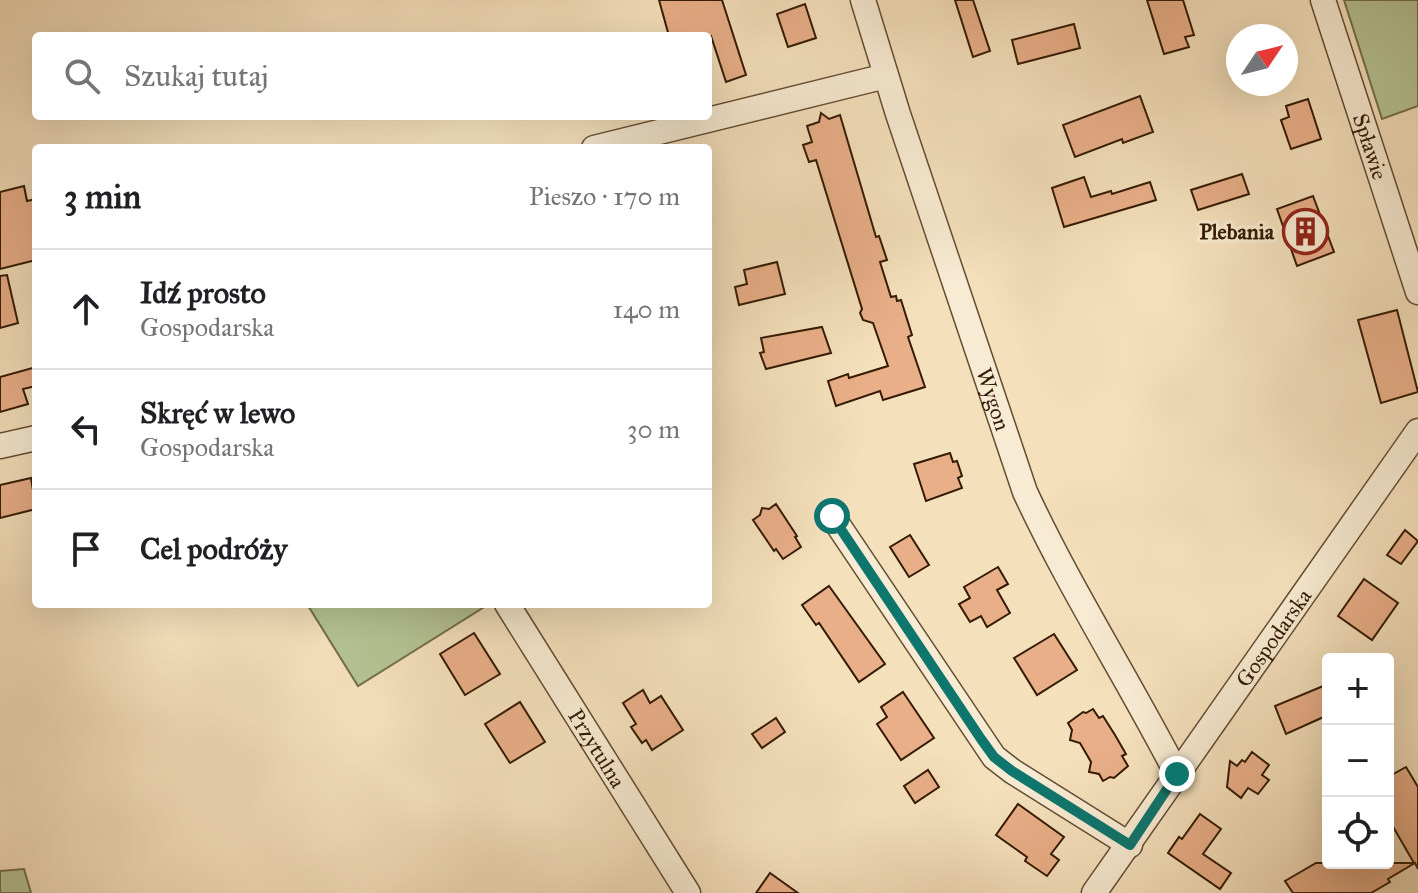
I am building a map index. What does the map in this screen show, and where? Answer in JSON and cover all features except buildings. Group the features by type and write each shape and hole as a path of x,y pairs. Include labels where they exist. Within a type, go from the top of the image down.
{"street":[{"name":"Wygon","path":"863,0 1025,492 1054,551 1123,671 1177,774"},
{"name":"Spławie","path":"1323,0 1418,292"},
{"path":"712,119 886,76"},
{"path":"610,144 708,120"},
{"name":"Gospodarska","path":"1094,893 1418,431"},
{"path":"0,446 32,439"},
{"path":"832,516 994,757 1130,845"},
{"name":"Przytulna","path":"510,608 688,893"}],"green space":[{"path":"1344,0 1418,0 1418,106 1382,119"},
{"path":"309,608 483,608 358,686"},
{"path":"24,869 31,893 0,893 0,871"}],"place":[{"name":"Plebania","path":"1305,231"}],"route":[{"path":"832,516 981,739 994,757 1012,771 1130,845 1177,774"}]}
